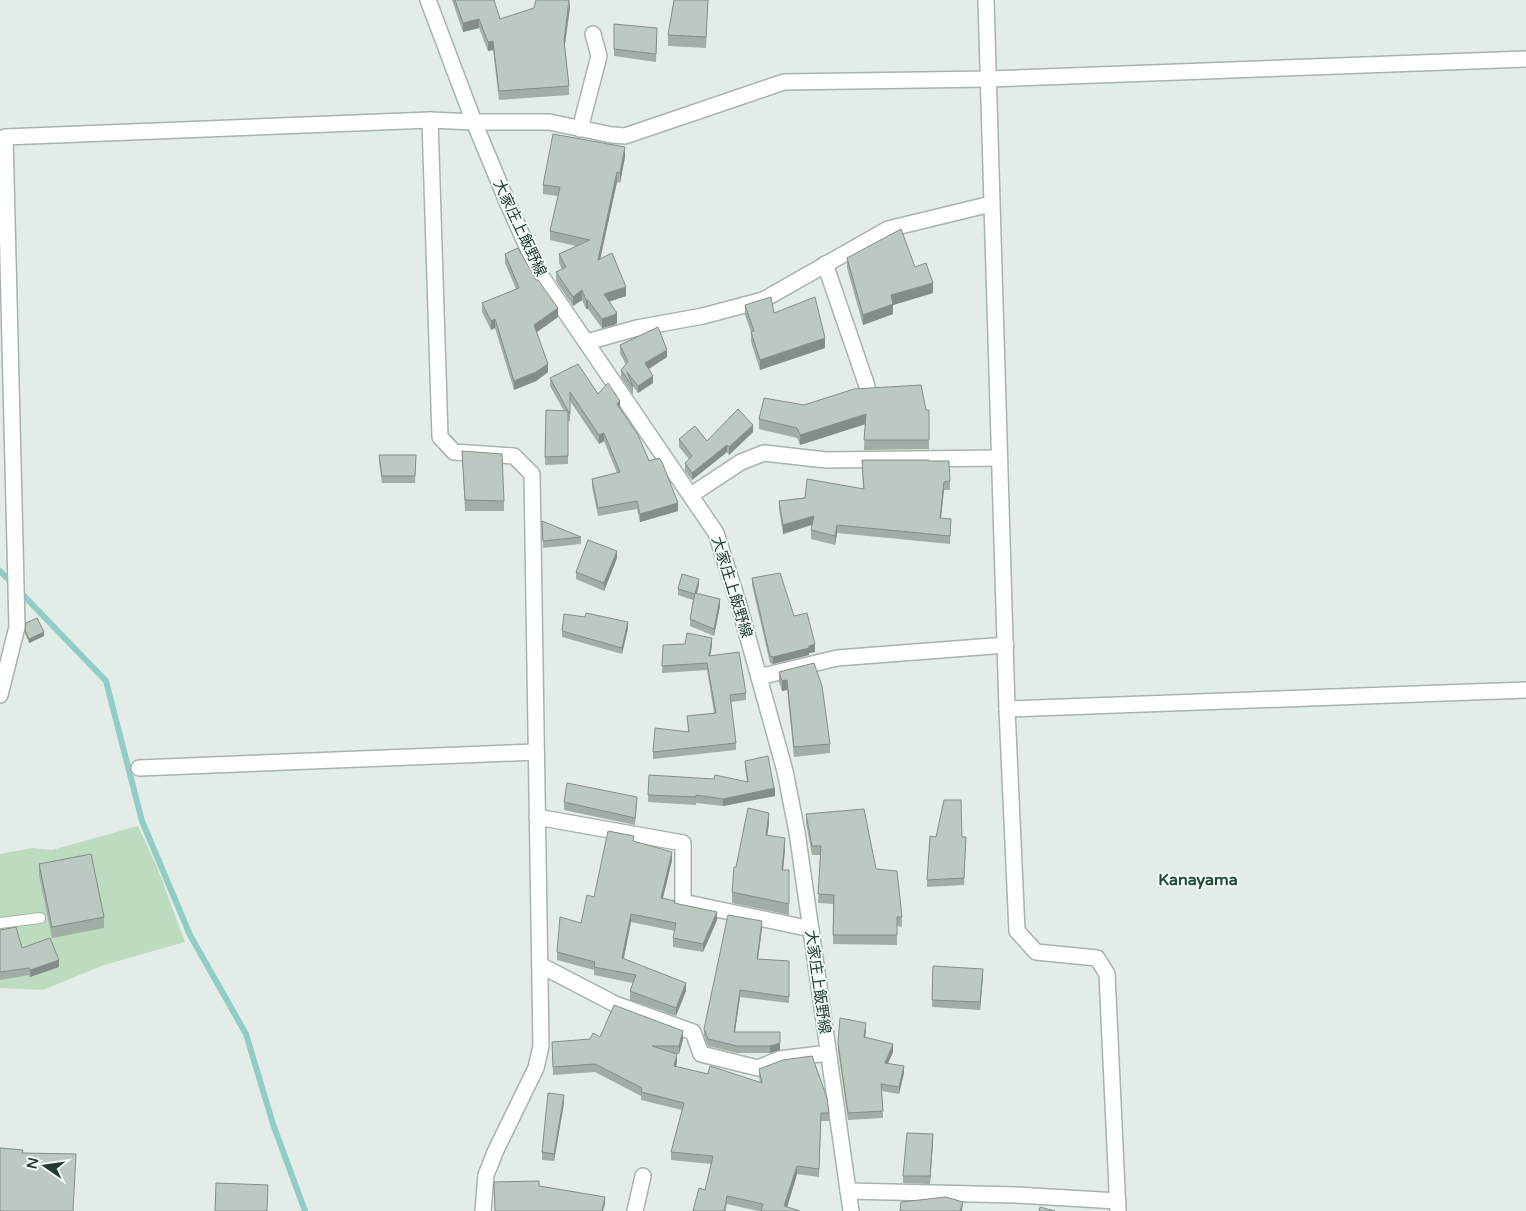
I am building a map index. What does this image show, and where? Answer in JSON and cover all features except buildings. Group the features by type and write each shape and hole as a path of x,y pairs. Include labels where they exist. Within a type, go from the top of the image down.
{"street":[{"name":"大家庄上飯野線","path":"428,0 474,122 539,273 716,533 738,602 785,771 797,832 850,1211"},
{"path":"848,1191 1016,1195 1118,1206 1107,974 1097,958 1036,952 1017,931 999,458 986,0"},
{"path":"580,129 599,56 593,34"},
{"path":"0,695 17,627 5,136 430,120 549,122 612,135 626,136 784,82 988,79 1526,59"},
{"path":"430,120 440,437 454,452 514,456 532,474 541,1046 536,1068 496,1150 486,1175 483,1211"},
{"path":"587,342 637,328 703,316 763,300 888,228 991,204"},
{"path":"825,264 867,386"},
{"path":"691,495 741,462 764,453 826,460 999,458"},
{"path":"759,677 837,658 1006,645"},
{"path":"1008,709 1526,690"},
{"path":"139,768 536,752"},
{"path":"537,817 683,843 683,902 811,929"},
{"path":"540,966 614,1004 692,1032 701,1054 758,1068 780,1059 828,1053"},
{"path":"635,1211 643,1176"}],"lane":[{"path":"0,923 40,918"}],"green space":[{"path":"138,826 157,867 185,942 104,965 43,990 0,988 0,854 32,848 52,850"}],"waterway":[{"path":"0,571 106,681 142,821 190,935 246,1034 273,1124 305,1211"}],"district":[{"name":"Kanayama","path":"1198,880"}]}
